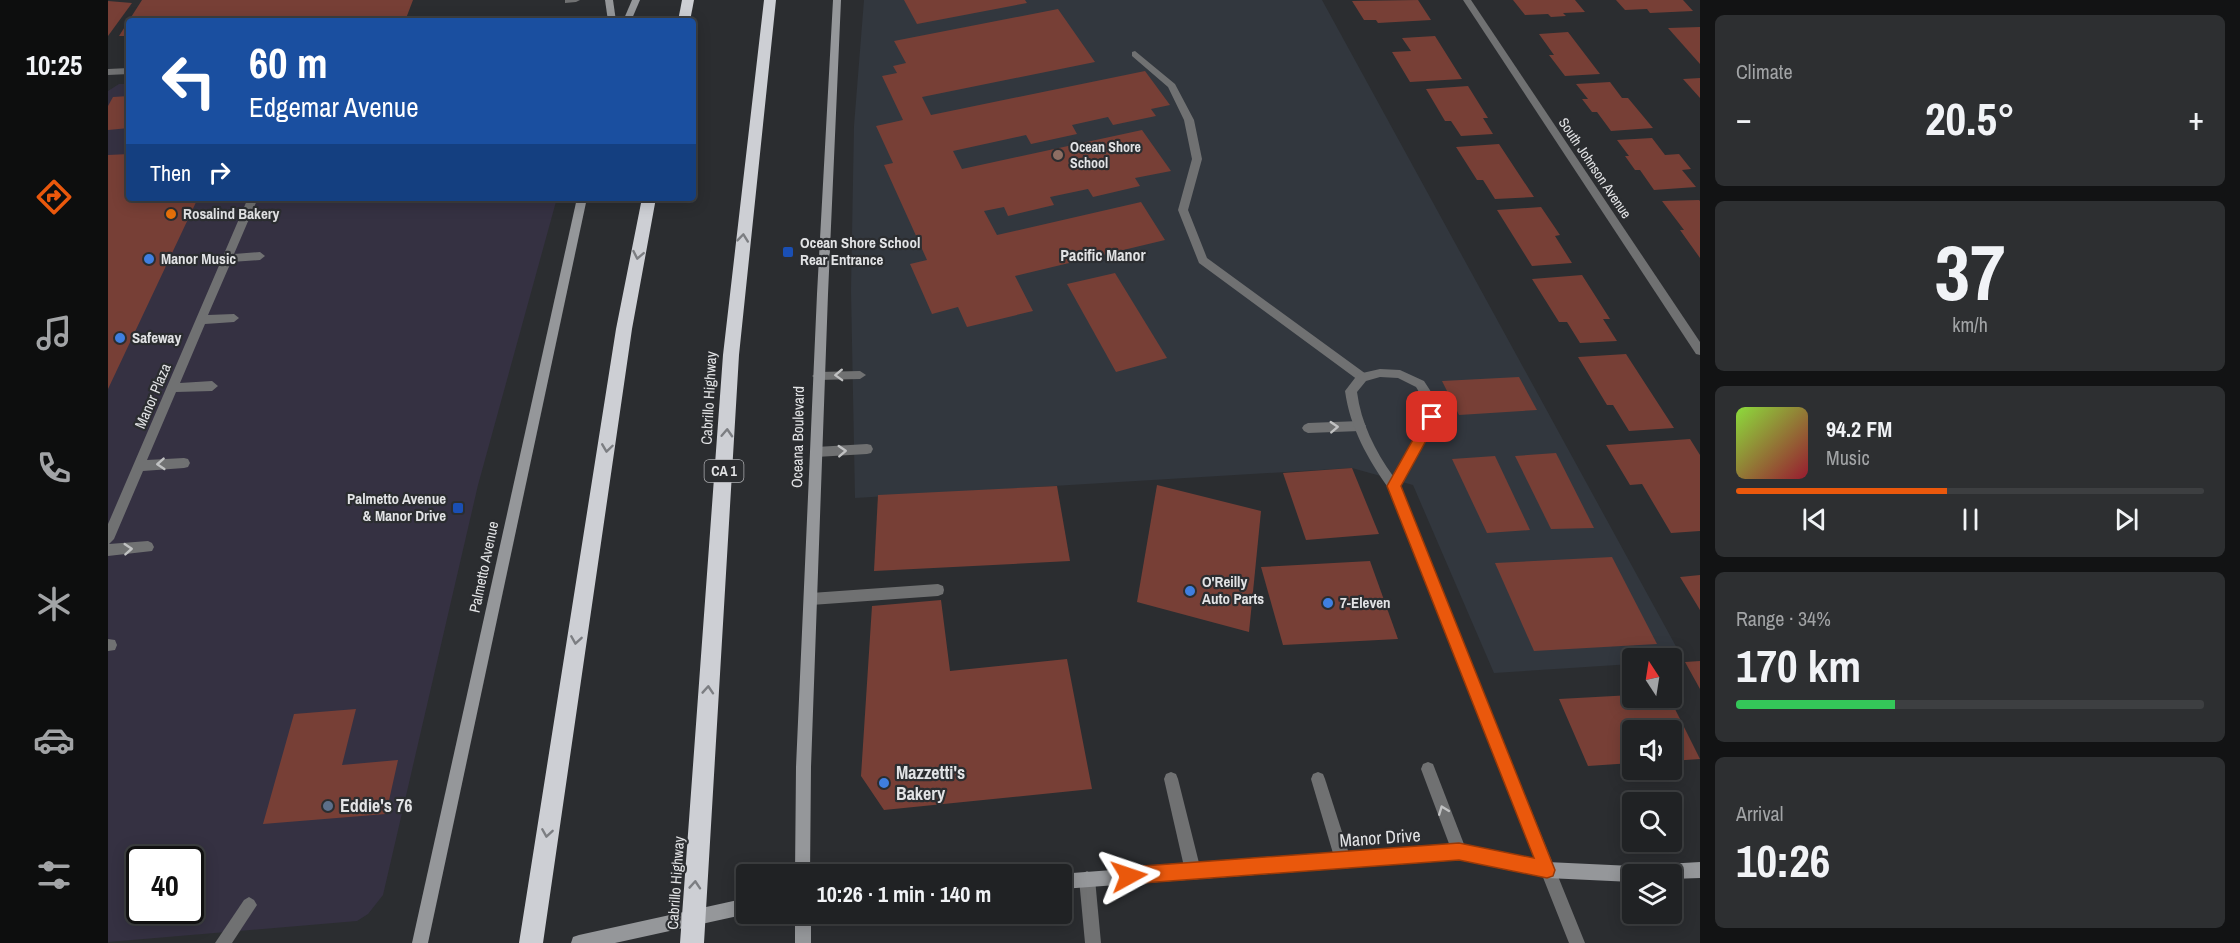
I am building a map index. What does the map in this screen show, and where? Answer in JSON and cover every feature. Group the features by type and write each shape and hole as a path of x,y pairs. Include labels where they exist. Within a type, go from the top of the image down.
{"highway":[{"path":"685,18 688,0"},
{"name":"Cabrillo Highway","path":"692,943 731,355 770,0"},
{"path":"531,943 624,329 648,201"}],"street":[{"path":"609,0 612,18"},
{"path":"628,18 636,0"},
{"name":"Oceana Boulevard","path":"802,864 801,807 812,599 818,376 837,0"},
{"name":"South Johnson Avenue","path":"1467,0 1700,351"},
{"path":"1135,54 1172,86 1189,120 1197,159 1183,210 1203,260 1362,377"},
{"path":"108,72 126,71"},
{"name":"Manor Plaza","path":"108,539 252,201"},
{"name":"Palmetto Avenue","path":"420,943 581,201"},
{"path":"227,258 260,256"},
{"path":"201,321 234,318"},
{"path":"1394,486 1432,417 1431,401 1420,384 1400,374 1380,373 1362,377 1351,391 1352,407 1378,465 1394,486 1577,943"},
{"path":"818,376 860,375"},
{"path":"172,388 212,386"},
{"path":"1308,428 1360,426"},
{"path":"816,452 867,449"},
{"path":"139,466 184,463"},
{"path":"108,550 148,547"},
{"path":"812,599 938,590"},
{"path":"1428,769 1459,852"},
{"path":"1318,778 1343,860"},
{"path":"1172,779 1193,871"},
{"name":"Manor Drive","path":"1072,880 1459,852 1547,870 1632,874 1700,870"},
{"path":"1087,879 1093,943"},
{"path":"223,943 249,905"},
{"path":"579,943 736,908"},
{"path":"802,924 803,943"}],"shaded area":[{"path":"864,0 1322,0 1677,648 1622,648 1622,665 1494,673 1413,485 1352,468 855,498 851,290 854,126"},
{"path":"119,84 126,84 126,201 556,201 478,485 383,895 368,914 357,921 108,942 108,91"}],"building":[{"path":"142,0 413,0 406,18 130,18"},
{"path":"904,0 1025,0 1027,3 917,24"},
{"path":"1418,0 1431,20 1378,23 1376,20 1364,20 1352,1"},
{"path":"1513,0 1575,0 1585,12 1563,13 1566,16 1551,17 1548,14 1525,15"},
{"path":"1616,0 1683,0 1693,11 1650,13 1647,9 1625,10"},
{"path":"108,1 132,3 108,36"},
{"path":"1058,9 1095,62 922,97 931,115 1145,71 1170,105 1151,109 1156,116 1113,125 1108,117 1072,125 1077,134 1031,144 1026,135 953,151 962,169 1142,130 1171,171 1135,178 1140,186 1093,197 1088,189 1050,197 1054,205 1008,216 1004,207 984,211 997,235 1141,202 1165,240 1015,276 1033,311 967,327 958,307 932,314 910,264 927,260 884,165 893,163 876,126 903,120 882,76 897,73 893,66 906,63 894,41"},
{"path":"126,25 126,36 119,36"},
{"path":"1700,27 1700,64 1668,28"},
{"path":"1568,32 1600,74 1565,76 1549,55 1554,55 1539,34"},
{"path":"1435,36 1462,79 1410,82 1392,52 1411,51 1402,38"},
{"path":"1700,78 1700,98 1683,79"},
{"path":"1610,82 1622,98 1628,98 1653,128 1611,131 1597,112 1592,112 1582,99 1588,99 1576,84"},
{"path":"1468,86 1488,118 1483,118 1493,134 1461,136 1451,121 1445,121 1426,89"},
{"path":"126,96 126,128 108,130 108,106 113,97"},
{"path":"1652,138 1665,155 1679,154 1691,169 1682,170 1696,187 1654,190 1640,170 1635,170 1625,156 1629,156 1617,140"},
{"path":"1499,144 1534,197 1495,199 1483,180 1477,180 1456,147"},
{"path":"126,154 126,201 197,201 108,389 108,155"},
{"path":"1699,200 1700,258 1680,230 1684,230 1662,201"},
{"path":"1541,207 1560,235 1555,236 1572,263 1532,266 1497,210"},
{"path":"1115,273 1167,358 1116,372 1067,284"},
{"path":"1582,275 1610,319 1603,319 1617,341 1580,343 1567,322 1559,322 1532,279"},
{"path":"1626,354 1674,428 1629,431 1613,405 1607,405 1578,357"},
{"path":"1519,377 1537,410 1459,415 1442,381"},
{"path":"1690,439 1700,455 1700,531 1671,533 1642,484 1630,485 1606,445"},
{"path":"1556,453 1594,528 1551,529 1515,456"},
{"path":"1495,456 1530,530 1487,533 1452,459"},
{"path":"1352,468 1379,534 1306,540 1283,473"},
{"path":"1157,485 1261,511 1249,632 1137,602"},
{"path":"1057,486 1070,561 874,571 878,495"},
{"path":"1612,557 1657,644 1534,651 1495,563"},
{"name":"7-Eleven","path":"1370,561 1398,639 1283,645 1261,567"},
{"path":"1700,575 1700,610 1680,577"},
{"path":"941,600 950,671 1067,659 1092,789 884,810 861,776 872,606"},
{"path":"1700,661 1700,689 1685,662"},
{"path":"1622,696 1622,708 1674,708 1680,720 1622,720 1622,764 1588,766 1559,699"},
{"path":"356,709 342,765 398,760 386,814 263,824 294,714"},
{"path":"1682,723 1700,759 1682,760"}],"place":[{"name":"Ocean Shore School","path":"1058,155"},
{"name":"Rosalind Bakery","path":"171,214"},
{"name":"Ocean Shore School Rear Entrance","path":"788,252"},
{"name":"Manor Music","path":"149,259"},
{"name":"Safeway","path":"120,338"},
{"name":"Palmetto Avenue & Manor Drive","path":"458,508"},
{"name":"O'Reilly Auto Parts","path":"1190,591"},
{"name":"7-Eleven","path":"1328,603"},
{"name":"Mazzetti's Bakery","path":"884,783"},
{"name":"Eddie's 76","path":"328,806"}],"district":[{"name":"Pacific Manor","path":"1103,255"}],"route":[{"path":"1129,876 1459,852 1547,870 1394,486 1432,417"}]}
